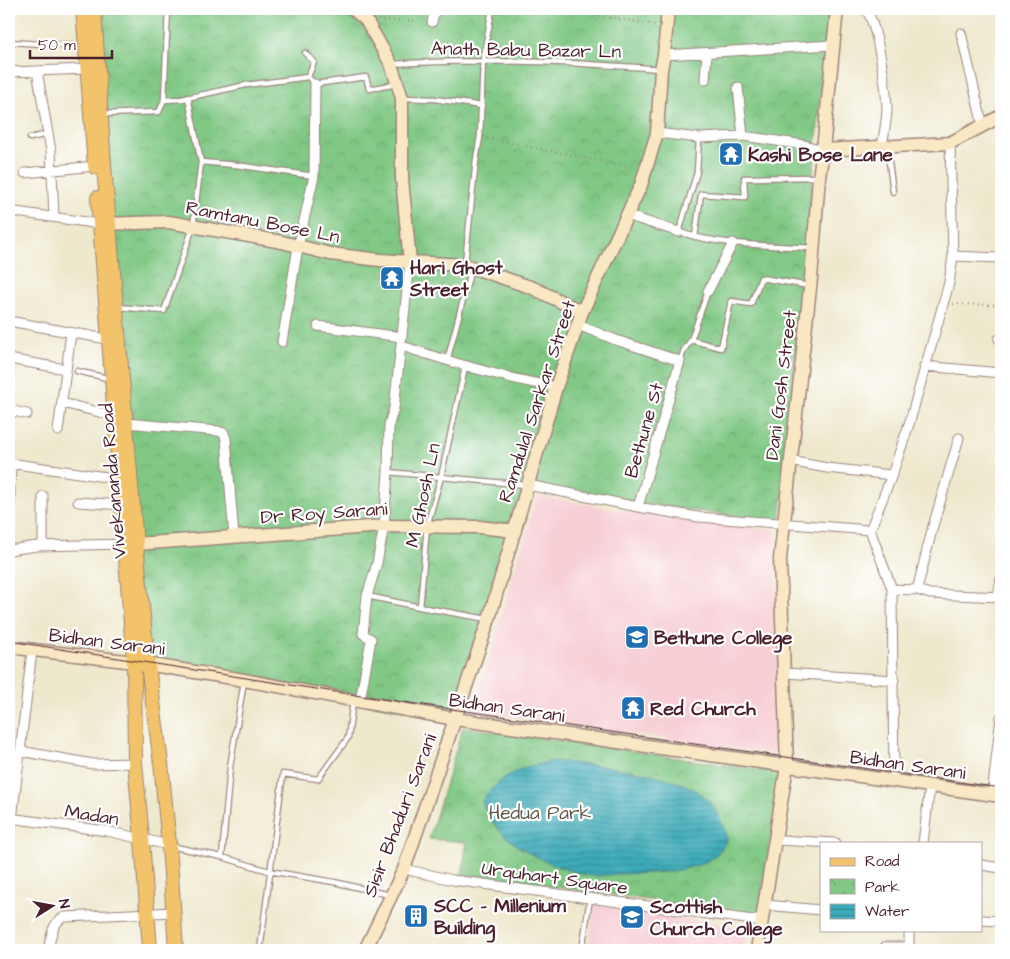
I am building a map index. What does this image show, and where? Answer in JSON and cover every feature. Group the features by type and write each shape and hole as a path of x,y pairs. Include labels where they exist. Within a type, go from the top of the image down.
{"main road":[{"name":"Vivekananda Road","path":"83,9 95,166 117,306 112,380 120,420 122,506 130,544"},
{"name":"Vivekananda Road","path":"94,9 104,224 130,544 141,663 161,762 170,846 176,950"},
{"name":"Vivekananda Road","path":"141,663 135,763 150,950"}],"street":[{"path":"354,9 366,20 391,64 402,98 402,179 410,262 394,408 389,424 384,526 377,563 367,596 363,634 370,639 357,700"},
{"path":"432,22 435,9"},
{"name":"Ramdulal Sarkar Street","path":"455,719 489,619 556,386 582,312 640,185 656,133 668,9"},
{"name":"Dani Gosh Street","path":"757,950 787,766 780,559 814,249 819,177 834,45 836,9"},
{"path":"865,9 869,12 882,67 887,110 885,147"},
{"path":"961,33 983,126"},
{"path":"664,55 834,45"},
{"path":"705,80 707,53"},
{"path":"9,72 87,69"},
{"path":"37,71 51,150 54,217"},
{"path":"282,342 298,247 314,176 315,84"},
{"path":"738,87 742,136"},
{"path":"656,133 700,138 742,136 804,145 823,150 885,147 950,143 1001,116"},
{"path":"894,781 892,589 870,530 892,475 910,421 949,283 953,256 950,143"},
{"path":"25,173 95,166"},
{"path":"9,211 104,224"},
{"path":"626,215 678,232"},
{"name":"Ramtanu Bose Ln","path":"104,224 169,222 282,242 330,254 380,260 465,265 533,288 582,312"},
{"path":"708,291 733,243"},
{"path":"953,256 1001,258"},
{"path":"9,321 114,340"},
{"path":"578,324 616,340 680,361"},
{"path":"318,326 402,341 465,367 526,382 556,386"},
{"path":"58,431 71,333"},
{"path":"9,359 66,369"},
{"name":"Bethune St","path":"638,508 680,361"},
{"path":"924,366 1001,373"},
{"path":"62,403 120,420 224,433 234,537"},
{"path":"9,410 28,414"},
{"path":"917,590 933,526 959,438"},
{"path":"790,461 827,468 892,475"},
{"path":"9,518 10,464 120,479"},
{"path":"528,485 638,508 698,517 870,530"},
{"path":"43,496 43,546"},
{"path":"78,502 122,506"},
{"name":"Dr Roy Sarani","path":"130,544 384,526 479,527 515,531"},
{"path":"9,550 43,546 130,544"},
{"path":"892,589 917,590 930,594 1000,596 1001,579"},
{"name":"Bidhan Sarani","path":"9,647 141,663 455,719 996,795"},
{"path":"10,819 32,651"},
{"path":"785,673 894,680"},
{"path":"996,795 1001,717"},
{"name":"Sisir Bhaduri Sarani","path":"364,950 404,869 455,719"},
{"path":"20,751 93,764 135,763"},
{"path":"923,842 930,786"},
{"name":"Madan","path":"10,819 107,831 170,846"},
{"path":"775,840 820,842"},
{"path":"982,865 1001,868"},
{"name":"Urquhart Square","path":"404,869 452,880 761,921"},
{"path":"765,905 820,910"},
{"path":"48,950 53,930 60,918 174,912"},
{"path":"982,920 1001,920"},
{"path":"885,950 885,947 908,947 909,932"}],"lane":[{"path":"100,114 159,112 164,100 168,9"},
{"path":"447,361 470,273 465,265 480,137 483,61 492,9"},
{"path":"9,42 75,46"},
{"path":"305,53 314,62 308,77"},
{"name":"Anath Babu Bazar Ln","path":"391,64 483,61 593,64 661,69"},
{"path":"164,100 182,99 188,96 308,77"},
{"path":"308,77 315,84 366,77 369,89 398,84"},
{"path":"117,306 164,311 193,227 200,162 188,96"},
{"path":"402,98 435,99 482,106"},
{"path":"30,138 48,134"},
{"path":"700,138 697,172 678,232 694,237 733,243 814,249"},
{"path":"885,147 893,192"},
{"path":"200,162 314,176"},
{"path":"694,237 702,194 745,197 744,178 819,177"},
{"path":"691,340 721,348 731,301 751,304 761,278 810,286"},
{"path":"680,361 684,350 691,340 708,291"},
{"name":"M Ghosh Ln","path":"420,607 427,526 441,477 465,367"},
{"path":"77,371 112,380"},
{"path":"388,472 528,485"},
{"path":"367,596 489,619"},
{"path":"222,857 230,768 244,680"},
{"path":"260,950 283,774 318,779 348,738 357,700"},
{"path":"170,846 222,857 269,871 334,882 391,895"},
{"path":"582,950 590,898"}],"path":[{"path":"576,9 578,12 667,26"},
{"path":"366,20 417,21"},
{"path":"480,137 644,170"},
{"path":"943,303 1001,305"}],"shaded area":[{"name":"Bethune College","path":"537,496 678,520 776,530 782,755 473,711"},
{"name":"Scottish Church College","path":"595,905 747,928 744,950 588,950"}],"green space":[{"path":"99,9 829,9 780,523 525,486 454,718 142,667"},
{"name":"Hedua Park","path":"463,727 781,773 758,915 462,874 467,842 429,839"}],"water":[{"path":"555,761 631,770 670,779 687,786 706,798 714,808 721,821 727,840 716,855 707,861 675,871 590,876 555,865 524,850 510,840 488,816 482,801 497,784 514,772 532,765"}],"tram line":[{"path":"9,641 361,696 1001,788"}],"place":[{"name":"Kashi Bose Lane","path":"731,154"},
{"name":"Hari Ghost Street","path":"392,278"},
{"name":"Bethune College","path":"637,637"},
{"name":"Red Church","path":"633,708"},
{"name":"SCC - Millenium Building","path":"416,916"},
{"name":"Scottish Church College","path":"632,917"}]}
